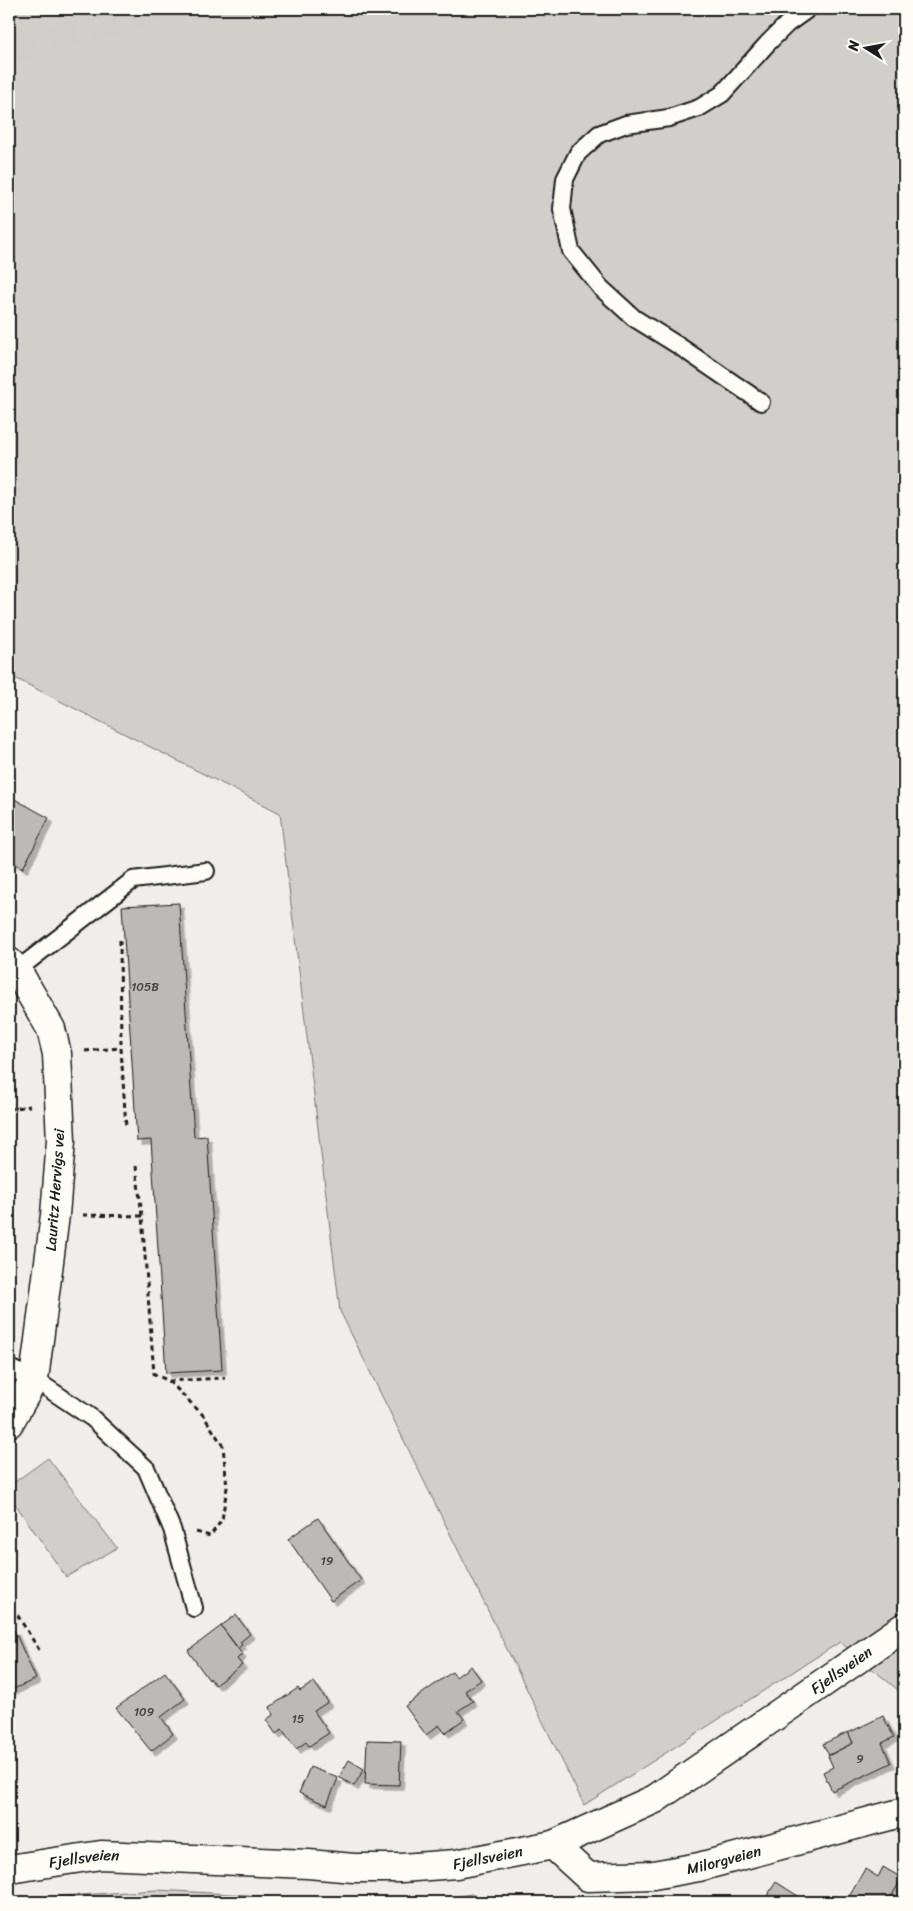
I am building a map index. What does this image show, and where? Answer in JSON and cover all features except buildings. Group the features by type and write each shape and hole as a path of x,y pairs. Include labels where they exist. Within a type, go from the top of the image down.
{"main road":[{"name":"Lauritz Hervigs vei","path":"9,1423 34,1379 55,1215 61,1141 57,1054 51,1029 13,966"},
{"name":"Fjellsveien","path":"9,1869 101,1856 308,1864 354,1868 400,1868 456,1864 553,1845 655,1799 904,1627"},
{"name":"Milorgveien","path":"553,1845 588,1877 653,1875 699,1867 904,1812"}],"lane":[{"path":"761,402 634,318 601,288 571,251 562,209 565,179 578,153 599,134 626,124 669,118 699,108 722,94 787,24 808,9"},
{"path":"13,966 132,880 206,871"},
{"path":"9,1368 34,1379 92,1418 146,1468 172,1529 194,1608"}],"path":[{"path":"120,940 120,1048 126,1128"},
{"path":"57,1054 120,1048"},
{"path":"136,1166 142,1216 154,1374 169,1381 203,1415 223,1446 228,1486 222,1520 210,1536 194,1531 172,1529"},
{"path":"55,1215 142,1216"},
{"path":"169,1381 226,1378"},
{"path":"9,1620 18,1616 41,1653"}],"shaded area":[{"path":"9,9 904,9 904,1695 840,1642 584,1805 340,1311 280,813 9,675"},
{"path":"48,1458 117,1548 66,1577 9,1495 9,1486"},
{"path":"157,1890 248,1895 303,1902 37,1902 64,1896"},
{"path":"471,1894 493,1902 420,1902"}],"tunnel":[{"path":"9,51 155,9"}]}
